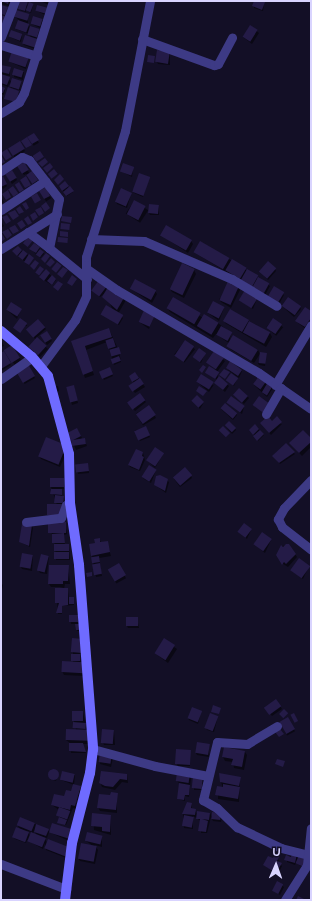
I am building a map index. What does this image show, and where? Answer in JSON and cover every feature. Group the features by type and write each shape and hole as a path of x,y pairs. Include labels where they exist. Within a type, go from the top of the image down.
{"street":[{"path":"1,37 15,1"},
{"path":"1,113 19,102 37,56 53,1"},
{"path":"40,366 75,320 86,296 88,279 86,257 122,143 150,1"},
{"path":"142,39 214,65 218,64 232,38"},
{"path":"1,45 37,56"},
{"path":"1,171 25,158 59,199 49,248"},
{"path":"1,210 45,181"},
{"path":"1,249 57,214"},
{"path":"28,232 88,279"},
{"path":"91,239 144,241 232,279 277,306"},
{"path":"87,269 311,409"},
{"path":"266,414 278,387 311,325"},
{"path":"1,331 32,357 48,376 66,438 71,474 70,503 79,564 93,748 90,773 73,834 65,900"},
{"path":"1,379 32,357"},
{"path":"311,480 284,508 278,519 282,527 311,550"},
{"path":"26,522 61,518 66,505 70,503"},
{"path":"277,726 247,744 217,742 203,800 217,808 232,825 280,848 309,855"},
{"path":"93,748 149,764 208,776"},
{"path":"285,900 307,865 311,828"},
{"path":"1,864 66,889"}],"building":[{"path":"1,1 9,1 8,4"},
{"path":"20,1 28,1 25,11 18,9"},
{"path":"254,1 265,2 262,10 252,6"},
{"path":"29,2 34,4 30,12 26,10"},
{"path":"1,5 8,7 5,15 1,14"},
{"path":"37,5 48,8 46,14 35,11"},
{"path":"16,10 29,14 27,21 14,17"},
{"path":"1,15 7,17 1,31"},
{"path":"33,16 43,19 40,27 31,24"},
{"path":"18,20 29,24 26,33 15,28"},
{"path":"250,25 258,30 250,42 243,37"},
{"path":"30,26 40,29 37,38 27,35"},
{"path":"11,30 22,34 20,41 9,37"},
{"path":"25,35 37,39 35,48 22,44"},
{"path":"157,50 170,52 168,64 155,62"},
{"path":"12,51 29,57 25,67 8,61"},
{"path":"148,55 155,56 154,63 147,62"},
{"path":"1,65 11,67 9,74 1,72"},
{"path":"14,68 24,71 22,78 12,75"},
{"path":"1,74 10,77 7,85 1,83"},
{"path":"12,78 22,81 19,90 9,87"},
{"path":"1,86 5,88 3,93 1,93"},
{"path":"8,87 19,91 16,102 4,99"},
{"path":"34,133 39,140 32,144 27,137"},
{"path":"27,137 32,145 26,148 21,141"},
{"path":"20,141 25,149 13,156 8,148"},
{"path":"7,149 12,157 6,160 1,153"},
{"path":"40,151 44,157 36,162 33,156"},
{"path":"1,155 5,162 1,164"},
{"path":"45,158 48,162 42,167 38,163"},
{"path":"24,162 29,170 22,174 17,166"},
{"path":"50,163 53,167 47,173 43,168"},
{"path":"123,163 134,167 131,176 120,171"},
{"path":"54,169 58,174 52,179 48,174"},
{"path":"12,170 17,178 10,182 5,174"},
{"path":"32,171 38,180 32,184 26,175"},
{"path":"139,173 150,177 143,196 132,192"},
{"path":"60,174 64,179 58,185 54,180"},
{"path":"3,176 7,184 1,187 1,177"},
{"path":"26,176 31,185 25,188 20,180"},
{"path":"65,181 69,186 62,191 59,186"},
{"path":"19,182 24,190 20,192 15,185"},
{"path":"13,186 18,193 13,197 8,190"},
{"path":"70,186 74,191 66,196 63,192"},
{"path":"46,187 50,196 44,199 39,191"},
{"path":"121,188 132,193 126,207 115,202"},
{"path":"8,190 11,197 6,200 2,194"},
{"path":"37,193 41,200 35,203 31,197"},
{"path":"134,200 146,206 138,220 127,214"},
{"path":"26,202 29,208 26,210 22,204"},
{"path":"46,202 50,208 45,212 41,206"},
{"path":"149,204 159,205 158,214 148,213"},
{"path":"20,206 24,212 19,214 16,209"},
{"path":"41,207 44,213 39,216 35,210"},
{"path":"15,210 19,216 13,220 8,213"},
{"path":"35,212 38,217 33,221 30,215"},
{"path":"7,215 11,221 6,224 2,217"},
{"path":"28,216 32,223 28,225 24,219"},
{"path":"62,216 72,217 71,223 61,221"},
{"path":"22,220 26,226 21,229 17,223"},
{"path":"61,223 70,224 69,230 60,229"},
{"path":"15,225 19,231 13,234 9,228"},
{"path":"166,225 192,240 186,250 160,235"},
{"path":"8,229 12,235 7,239 2,232"},
{"path":"60,231 68,232 68,237 60,236"},
{"path":"1,232 5,239 1,242"},
{"path":"28,237 33,241 28,247 23,243"},
{"path":"58,237 68,238 67,243 57,242"},
{"path":"200,241 229,258 223,269 194,252"},
{"path":"34,243 40,247 36,253 29,249"},
{"path":"18,246 22,250 17,256 12,251"},
{"path":"40,249 44,252 40,258 36,255"},
{"path":"23,250 28,254 23,260 18,256"},
{"path":"46,253 50,256 45,263 41,259"},
{"path":"29,254 34,258 29,265 24,262"},
{"path":"51,258 55,262 50,267 46,264"},
{"path":"232,259 247,268 240,279 225,270"},
{"path":"35,260 39,263 34,270 30,266"},
{"path":"268,261 276,268 267,279 259,272"},
{"path":"57,262 62,266 56,273 51,269"},
{"path":"182,263 195,269 182,295 170,289"},
{"path":"40,266 44,269 39,275 35,272"},
{"path":"63,267 68,270 62,278 57,274"},
{"path":"46,269 50,273 44,281 39,277"},
{"path":"247,269 258,275 252,287 241,280"},
{"path":"52,275 56,279 52,285 47,281"},
{"path":"72,275 77,279 72,286 67,283"},
{"path":"258,277 269,283 264,294 252,287"},
{"path":"135,279 156,290 151,300 130,289"},
{"path":"99,280 107,286 99,296 91,290"},
{"path":"58,281 63,284 58,291 53,287"},
{"path":"228,281 239,286 230,305 219,300"},
{"path":"274,286 284,292 278,303 267,297"},
{"path":"108,287 125,296 117,310 102,297"},
{"path":"245,290 258,298 251,308 239,300"},
{"path":"173,297 201,313 194,324 166,308"},
{"path":"288,297 301,306 295,315 282,306"},
{"path":"213,301 225,307 219,318 207,313"},
{"path":"11,302 22,309 17,317 6,310"},
{"path":"106,305 123,315 118,325 100,315"},
{"path":"305,307 311,311 311,318 305,327 295,321"},
{"path":"230,309 249,320 242,332 223,321"},
{"path":"144,310 155,315 150,327 139,322"},
{"path":"204,314 219,323 211,335 197,326"},
{"path":"20,318 27,323 20,333 13,328"},
{"path":"273,318 282,324 275,334 266,328"},
{"path":"38,319 45,327 33,338 26,329"},
{"path":"249,321 270,332 264,344 243,332"},
{"path":"221,326 232,332 228,341 216,335"},
{"path":"109,328 112,337 85,346 93,371 83,375 71,341"},
{"path":"47,331 52,339 45,343 40,335"},
{"path":"233,335 258,350 251,361 226,346"},
{"path":"37,337 47,346 38,355 28,347"},
{"path":"113,338 116,347 108,349 105,340"},
{"path":"185,340 194,346 183,362 174,356"},
{"path":"12,345 20,358 11,363 4,350"},
{"path":"119,347 121,354 111,356 109,350"},
{"path":"199,348 206,353 200,362 193,357"},
{"path":"4,351 11,363 1,369 1,353"},
{"path":"214,351 224,358 216,369 206,362"},
{"path":"260,352 267,353 265,364 258,363"},
{"path":"119,356 121,361 113,364 111,359"},
{"path":"230,361 242,370 238,376 226,368"},
{"path":"28,364 35,376 23,383 16,371"},
{"path":"203,365 206,367 202,373 199,370"},
{"path":"209,366 219,372 215,379 205,373"},
{"path":"110,367 113,374 102,379 99,372"},
{"path":"224,369 230,372 225,379 219,375"},
{"path":"135,372 139,378 132,382 129,376"},
{"path":"231,373 238,378 233,386 226,380"},
{"path":"201,374 214,382 209,390 196,382"},
{"path":"219,376 228,384 223,390 214,383"},
{"path":"259,376 266,381 260,389 253,384"},
{"path":"140,378 144,384 132,392 128,386"},
{"path":"268,382 273,385 267,395 262,392"},
{"path":"74,385 78,401 70,402 66,387"},
{"path":"199,386 207,391 203,396 196,391"},
{"path":"239,388 248,396 242,403 233,395"},
{"path":"140,393 145,400 132,410 127,402"},
{"path":"197,395 204,402 198,408 191,401"},
{"path":"231,396 245,406 240,412 226,402"},
{"path":"259,396 270,404 264,413 253,405"},
{"path":"225,403 237,413 233,419 221,408"},
{"path":"149,405 156,415 143,424 136,414"},
{"path":"268,416 272,421 277,416 282,422 269,433 260,423"},
{"path":"229,421 236,428 232,432 225,425"},
{"path":"255,424 259,429 253,435 249,430"},
{"path":"146,426 150,435 138,440 134,431"},
{"path":"223,426 230,433 226,437 219,430"},
{"path":"77,428 81,436 71,441 67,433"},
{"path":"260,430 264,434 257,441 253,436"},
{"path":"303,430 311,438 311,442 299,453 289,443"},
{"path":"46,437 66,445 59,465 38,456"},
{"path":"85,438 86,444 72,446 71,440"},
{"path":"286,443 295,452 279,463 272,456"},
{"path":"155,447 164,453 155,466 146,460"},
{"path":"136,449 143,452 142,456 144,457 139,470 128,465"},
{"path":"88,463 89,471 76,473 75,465"},
{"path":"149,465 157,470 149,482 142,477"},
{"path":"185,467 192,475 180,486 173,477"},
{"path":"160,475 168,479 165,491 154,485 156,476"},
{"path":"50,478 64,478 64,487 50,487"},
{"path":"51,489 62,489 62,495 50,494"},
{"path":"55,495 64,496 63,503 54,503"},
{"path":"47,504 62,504 62,515 47,515"},
{"path":"48,522 66,522 66,533 48,533"},
{"path":"244,523 252,529 245,538 237,532"},
{"path":"22,524 32,525 29,546 19,542"},
{"path":"262,532 272,539 263,551 253,544"},
{"path":"64,533 65,543 52,543 52,534"},
{"path":"100,538 100,542 108,541 110,552 91,556 89,544 95,543 94,539"},
{"path":"54,544 69,544 69,551 54,551"},
{"path":"286,544 289,544 296,554 286,564 284,562 282,565 276,555 281,545 283,547"},
{"path":"54,552 69,552 69,559 54,559"},
{"path":"22,553 33,555 30,569 20,567"},
{"path":"41,554 49,556 45,572 37,570"},
{"path":"99,556 100,562 92,563 91,557"},
{"path":"299,558 310,566 302,578 290,570"},
{"path":"100,563 102,574 94,575 92,564"},
{"path":"119,563 126,575 115,582 108,570"},
{"path":"49,565 69,565 68,581 63,581 63,584 48,584"},
{"path":"92,572 92,576 87,577 86,573"},
{"path":"55,588 68,588 68,605 62,606 62,613 56,613 59,603 55,603"},
{"path":"69,597 74,597 74,604 69,604"},
{"path":"69,615 78,615 78,622 69,622"},
{"path":"126,617 138,617 138,626 126,626"},
{"path":"75,624 80,624 81,630 76,630"},
{"path":"72,638 83,639 82,653 71,652"},
{"path":"164,638 175,645 165,660 154,653"},
{"path":"71,654 80,654 80,661 71,661"},
{"path":"62,661 84,662 83,673 61,672"},
{"path":"276,699 281,706 269,715 264,708"},
{"path":"213,705 221,708 219,714 211,712"},
{"path":"192,707 202,711 198,722 188,718"},
{"path":"284,709 288,713 283,718 279,714"},
{"path":"72,711 83,711 83,721 72,721"},
{"path":"210,713 218,716 213,731 204,728"},
{"path":"294,713 298,721 295,723 290,715"},
{"path":"288,717 295,729 286,734 279,722"},
{"path":"73,722 86,723 86,729 73,728"},
{"path":"66,729 89,730 89,741 66,740"},
{"path":"102,729 114,730 113,744 101,743"},
{"path":"280,729 284,734 279,737 275,732"},
{"path":"197,742 210,744 208,755 195,753"},
{"path":"69,743 83,743 86,752 69,751"},
{"path":"224,747 245,751 242,767 231,765 233,759 222,757"},
{"path":"176,749 191,750 190,765 175,764"},
{"path":"100,753 112,755 110,764 99,762"},
{"path":"277,759 285,761 283,767 275,764"},
{"path":"51,769 55,769 57,770 57,778 51,779 48,776 48,772"},
{"path":"62,771 75,774 73,783 60,780"},
{"path":"101,771 127,774 127,780 120,779 113,787 105,786 99,783"},
{"path":"177,773 190,775 189,783 176,781"},
{"path":"219,773 241,777 239,786 220,782"},
{"path":"193,776 203,777 202,789 192,788"},
{"path":"179,783 190,785 189,795 185,795 184,800 177,799"},
{"path":"73,784 81,786 75,806 71,805 70,810 51,805 54,794 64,796 66,790 71,791"},
{"path":"223,784 240,787 238,799 215,795 217,786 223,787"},
{"path":"111,792 118,793 116,810 97,808 99,794 110,795"},
{"path":"187,802 192,803 191,808 196,809 195,815 182,814"},
{"path":"59,807 70,811 67,820 56,815"},
{"path":"197,811 210,813 209,820 202,819 208,821 206,832 198,831 200,819 196,819"},
{"path":"212,812 221,813 220,820 211,819"},
{"path":"92,813 111,815 110,832 102,831 102,827 91,826"},
{"path":"184,815 194,817 192,828 182,826"},
{"path":"20,817 35,823 31,831 17,825"},
{"path":"59,817 67,820 65,825 57,823"},
{"path":"52,823 72,829 69,839 49,833"},
{"path":"36,824 49,829 46,836 34,832"},
{"path":"16,827 29,832 25,842 12,837"},
{"path":"31,832 46,838 42,847 27,841"},
{"path":"87,832 103,836 100,845 85,841"},
{"path":"48,839 69,847 65,856 44,848"},
{"path":"81,843 97,846 94,862 78,859"},
{"path":"292,853 297,854 295,863 284,860 286,855 291,857"},
{"path":"275,855 279,857 277,861 282,863 276,873 263,865 268,856 273,858"},
{"path":"299,855 306,858 303,866 295,863"},
{"path":"277,881 283,884 278,894 272,891"},
{"path":"298,896 306,900 296,900"}]}
